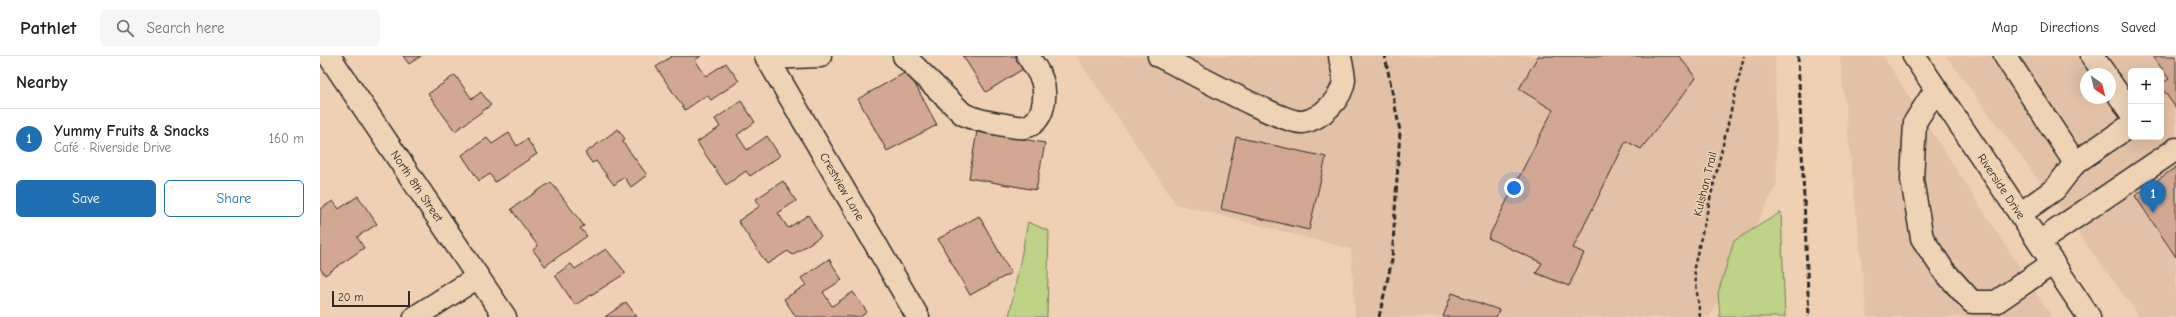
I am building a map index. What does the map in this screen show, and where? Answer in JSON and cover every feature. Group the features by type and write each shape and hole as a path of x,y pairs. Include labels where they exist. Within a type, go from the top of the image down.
{"street":[{"name":"North 8th Street","path":"329,56 505,317"},
{"path":"767,57 820,56"},
{"path":"904,56 964,114 974,119 1016,127 1025,127 1034,122 1042,110 1045,96 1042,80 1028,56"},
{"path":"1159,56 1277,116 1303,122 1322,114 1335,101 1344,81 1340,56"},
{"name":"Riverside Drive","path":"1914,56 2089,317"},
{"path":"2005,56 2075,163"},
{"path":"2092,56 2100,68"},
{"name":"Crestview Lane","path":"767,57 918,317"},
{"path":"1936,89 1915,122 1912,180 1922,238 1944,271 1972,302 1996,302 2053,263"},
{"path":"2116,91 2128,109"},
{"path":"2020,214 2055,189 2075,163 2128,126"},
{"path":"2039,242 2176,149"},
{"path":"415,317 478,277"}],"path":[{"name":"Kulshan Trail","path":"1700,317 1694,267 1744,56"}],"shaded area":[{"path":"1076,56 1775,56 1777,184 1710,317 1355,317 1351,249 1176,204"},
{"path":"1840,56 1883,56 2052,317 1867,317"},
{"path":"1946,56 2176,56 2176,317 2140,317"}],"green space":[{"path":"1781,212 1785,317 1720,317 1718,293 1734,241"},
{"path":"1028,222 1049,231 1047,317 1009,317"}],"building":[{"path":"403,56 421,56 409,64"},
{"path":"672,56 701,56 695,60 706,76 726,63 739,81 711,100 707,95 685,110 656,67"},
{"path":"963,56 1025,56 1031,64 986,92"},
{"path":"1538,56 1679,56 1696,78 1641,149 1626,141 1573,248 1584,253 1569,286 1536,273 1542,263 1488,238 1553,110 1519,89"},
{"path":"2153,56 2176,56 2176,108 2164,91 2164,82 2169,79 2164,72 2164,68 2161,68"},
{"path":"908,71 937,125 887,151 858,99"},
{"path":"455,75 472,99 481,92 491,105 455,131 428,94"},
{"path":"741,101 755,122 737,135 747,150 767,136 780,156 750,176 746,171 726,185 697,142 720,127 715,119"},
{"path":"618,129 625,139 622,141 647,175 631,187 624,177 614,185 596,161 592,163 585,153"},
{"path":"977,131 1045,143 1036,190 969,178"},
{"path":"509,133 517,146 527,139 537,154 495,182 490,174 479,181 462,155 487,138 492,144"},
{"path":"1236,137 1326,157 1309,230 1221,209"},
{"path":"2176,167 2176,257 2135,196"},
{"path":"783,181 796,201 778,213 788,228 808,215 821,236 792,255 788,251 767,264 738,221 760,206 756,199"},
{"path":"551,182 584,226 580,228 587,236 545,266 533,250 538,246 511,209"},
{"path":"358,196 377,224 357,237 364,248 325,275 320,268 320,209 333,201 339,209"},
{"path":"979,216 1011,273 970,295 938,239"},
{"path":"606,249 626,273 575,305 555,275 571,264 575,269"},
{"path":"829,259 842,280 823,292 832,306 853,292 867,312 860,317 796,317 784,299 806,285 801,278"},
{"path":"1452,293 1499,310 1496,317 1443,317"},
{"path":"626,302 637,317 605,317"}],"railway":[{"path":"1379,317 1392,260 1400,131 1385,56"},
{"path":"1798,56 1809,317"}],"place":[{"name":"Yummy Fruits & Snacks","path":"2153,213"}]}
